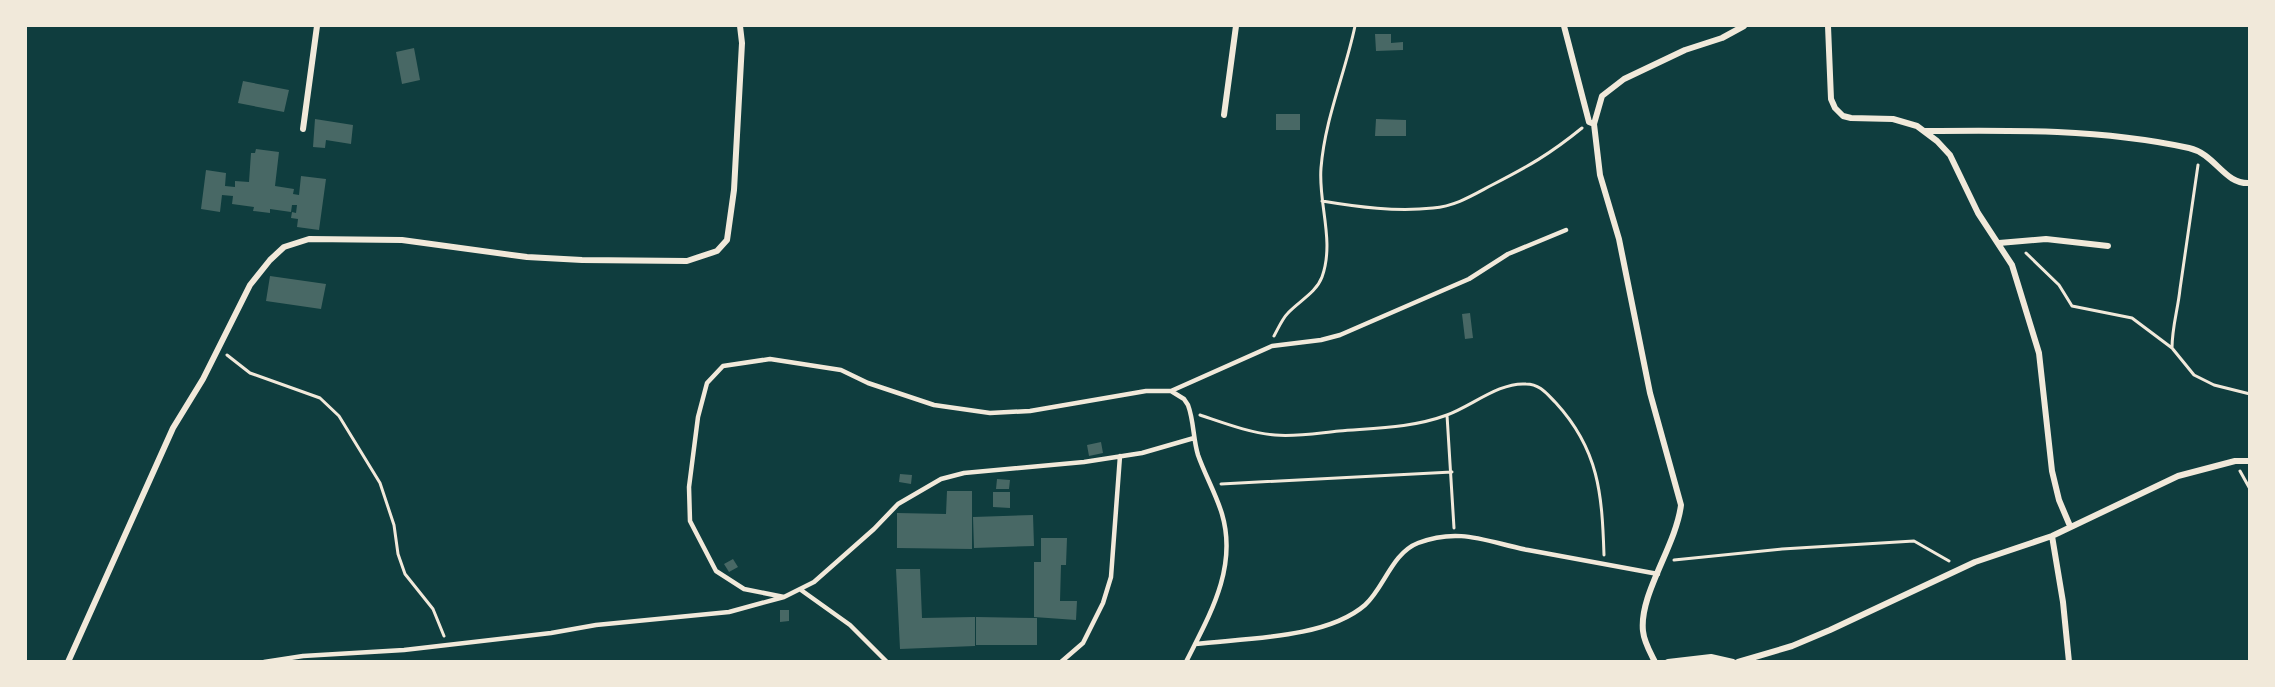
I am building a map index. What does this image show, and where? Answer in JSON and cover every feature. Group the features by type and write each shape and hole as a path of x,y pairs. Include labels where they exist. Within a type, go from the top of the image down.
{"street":[{"path":"303,129 317,26"},
{"path":"68,662 168,438 220,347 250,285 270,260 284,247 309,239 402,240 527,256 582,260 687,261 717,251 727,240 734,190 739,120 740,26"},
{"path":"1224,115 1236,26"},
{"path":"1564,26 1591,123 1600,175 1619,239 1650,393 1681,505 1679,523 1643,614 1643,632 1655,662"},
{"path":"1591,123 1602,96 1623,79 1684,50 1722,38 1744,26"},
{"path":"1828,26 1831,99 1835,108 1851,118 1893,119 1923,131 1950,155 1978,213 2012,265 2039,353 2052,471 2059,500 2070,526"},
{"path":"1923,131 2087,134 2200,151 2208,155 2235,181 2250,183"},
{"path":"1999,243 2046,239 2108,246"},
{"path":"1738,662 1756,659 1830,630 1961,568 2052,536 2178,476 2235,461 2250,461"},
{"path":"2052,536 2063,602 2069,662"},
{"path":"1668,662 1711,657 1732,662"}],"lane":[{"path":"784,597 744,589 716,571 690,521 689,487 698,417 707,383 723,366 770,359 841,370 868,383 934,405 990,412 1041,409 1125,393 1171,391 1267,348 1340,335 1469,279 1508,254 1566,230"},
{"path":"1171,391 1184,399 1190,411 1194,438 1223,517 1227,542 1222,586 1212,613 1186,662"},
{"path":"264,662 551,633 596,624 729,612 801,590 838,561 898,504 941,479 964,473 1084,462 1142,453 1194,438"},
{"path":"1061,662 1083,643 1103,603 1111,577 1120,456"},
{"path":"1195,644 1312,629 1344,618 1366,604 1401,555 1415,544 1454,536 1474,536 1522,549 1658,575"},
{"path":"801,590 850,625 887,662"}],"path":[{"path":"1267,348 1285,315 1308,297 1322,278 1326,232 1321,166 1329,115 1355,26"},
{"path":"1322,201 1354,207 1412,209 1434,208 1468,199 1536,164 1591,123"},
{"path":"2172,348 2173,321 2180,295 2183,253 2200,151"},
{"path":"2010,242 2022,249 2050,275 2072,306 2132,318 2172,348 2194,375 2214,385 2250,394"},
{"path":"220,347 232,361 250,373 320,398 339,416 380,483 394,525 398,554 405,574 433,609 447,644"},
{"path":"1190,411 1226,424 1274,435 1391,428 1448,415 1510,384 1528,383 1542,389 1576,425 1589,449 1602,516 1604,563"},
{"path":"1448,415 1454,536"},
{"path":"2235,461 2250,489"},
{"path":"1211,485 1452,472"},
{"path":"1664,561 1782,549 1914,541 1961,568"}],"building":[{"path":"1375,34 1391,34 1391,43 1403,42 1403,50 1376,51"},
{"path":"414,48 420,80 402,84 396,52"},
{"path":"243,81 289,90 284,112 238,103"},
{"path":"1276,114 1300,114 1300,130 1276,130"},
{"path":"315,119 353,125 351,144 326,140 325,148 313,147"},
{"path":"1376,119 1406,120 1406,136 1375,136"},
{"path":"256,149 279,152 275,186 294,189 293,194 299,195 301,176 326,179 319,230 297,227 298,219 291,218 292,212 296,213 297,205 292,205 291,212 270,209 270,213 253,211 254,207 232,204 233,196 222,195 220,212 201,209 206,170 226,173 225,186 235,187 235,181 249,182 251,153 255,153"},
{"path":"270,276 326,284 321,309 266,301"},
{"path":"1470,313 1473,338 1465,339 1462,314"},
{"path":"1101,442 1103,453 1089,456 1087,445"},
{"path":"900,474 912,475 911,484 899,482"},
{"path":"997,479 1010,480 1009,489 996,489"},
{"path":"947,491 972,491 972,549 897,548 897,513 946,514"},
{"path":"993,492 1010,492 1010,508 993,507"},
{"path":"1033,515 1034,546 974,548 973,517"},
{"path":"1041,538 1067,538 1066,565 1061,565 1060,601 1077,601 1076,620 1034,617 1034,562 1041,562"},
{"path":"733,559 738,567 729,572 724,564"},
{"path":"896,569 920,569 922,618 975,617 975,646 900,649"},
{"path":"780,610 789,610 789,621 780,622"},
{"path":"976,617 1037,618 1037,645 976,645"}]}
